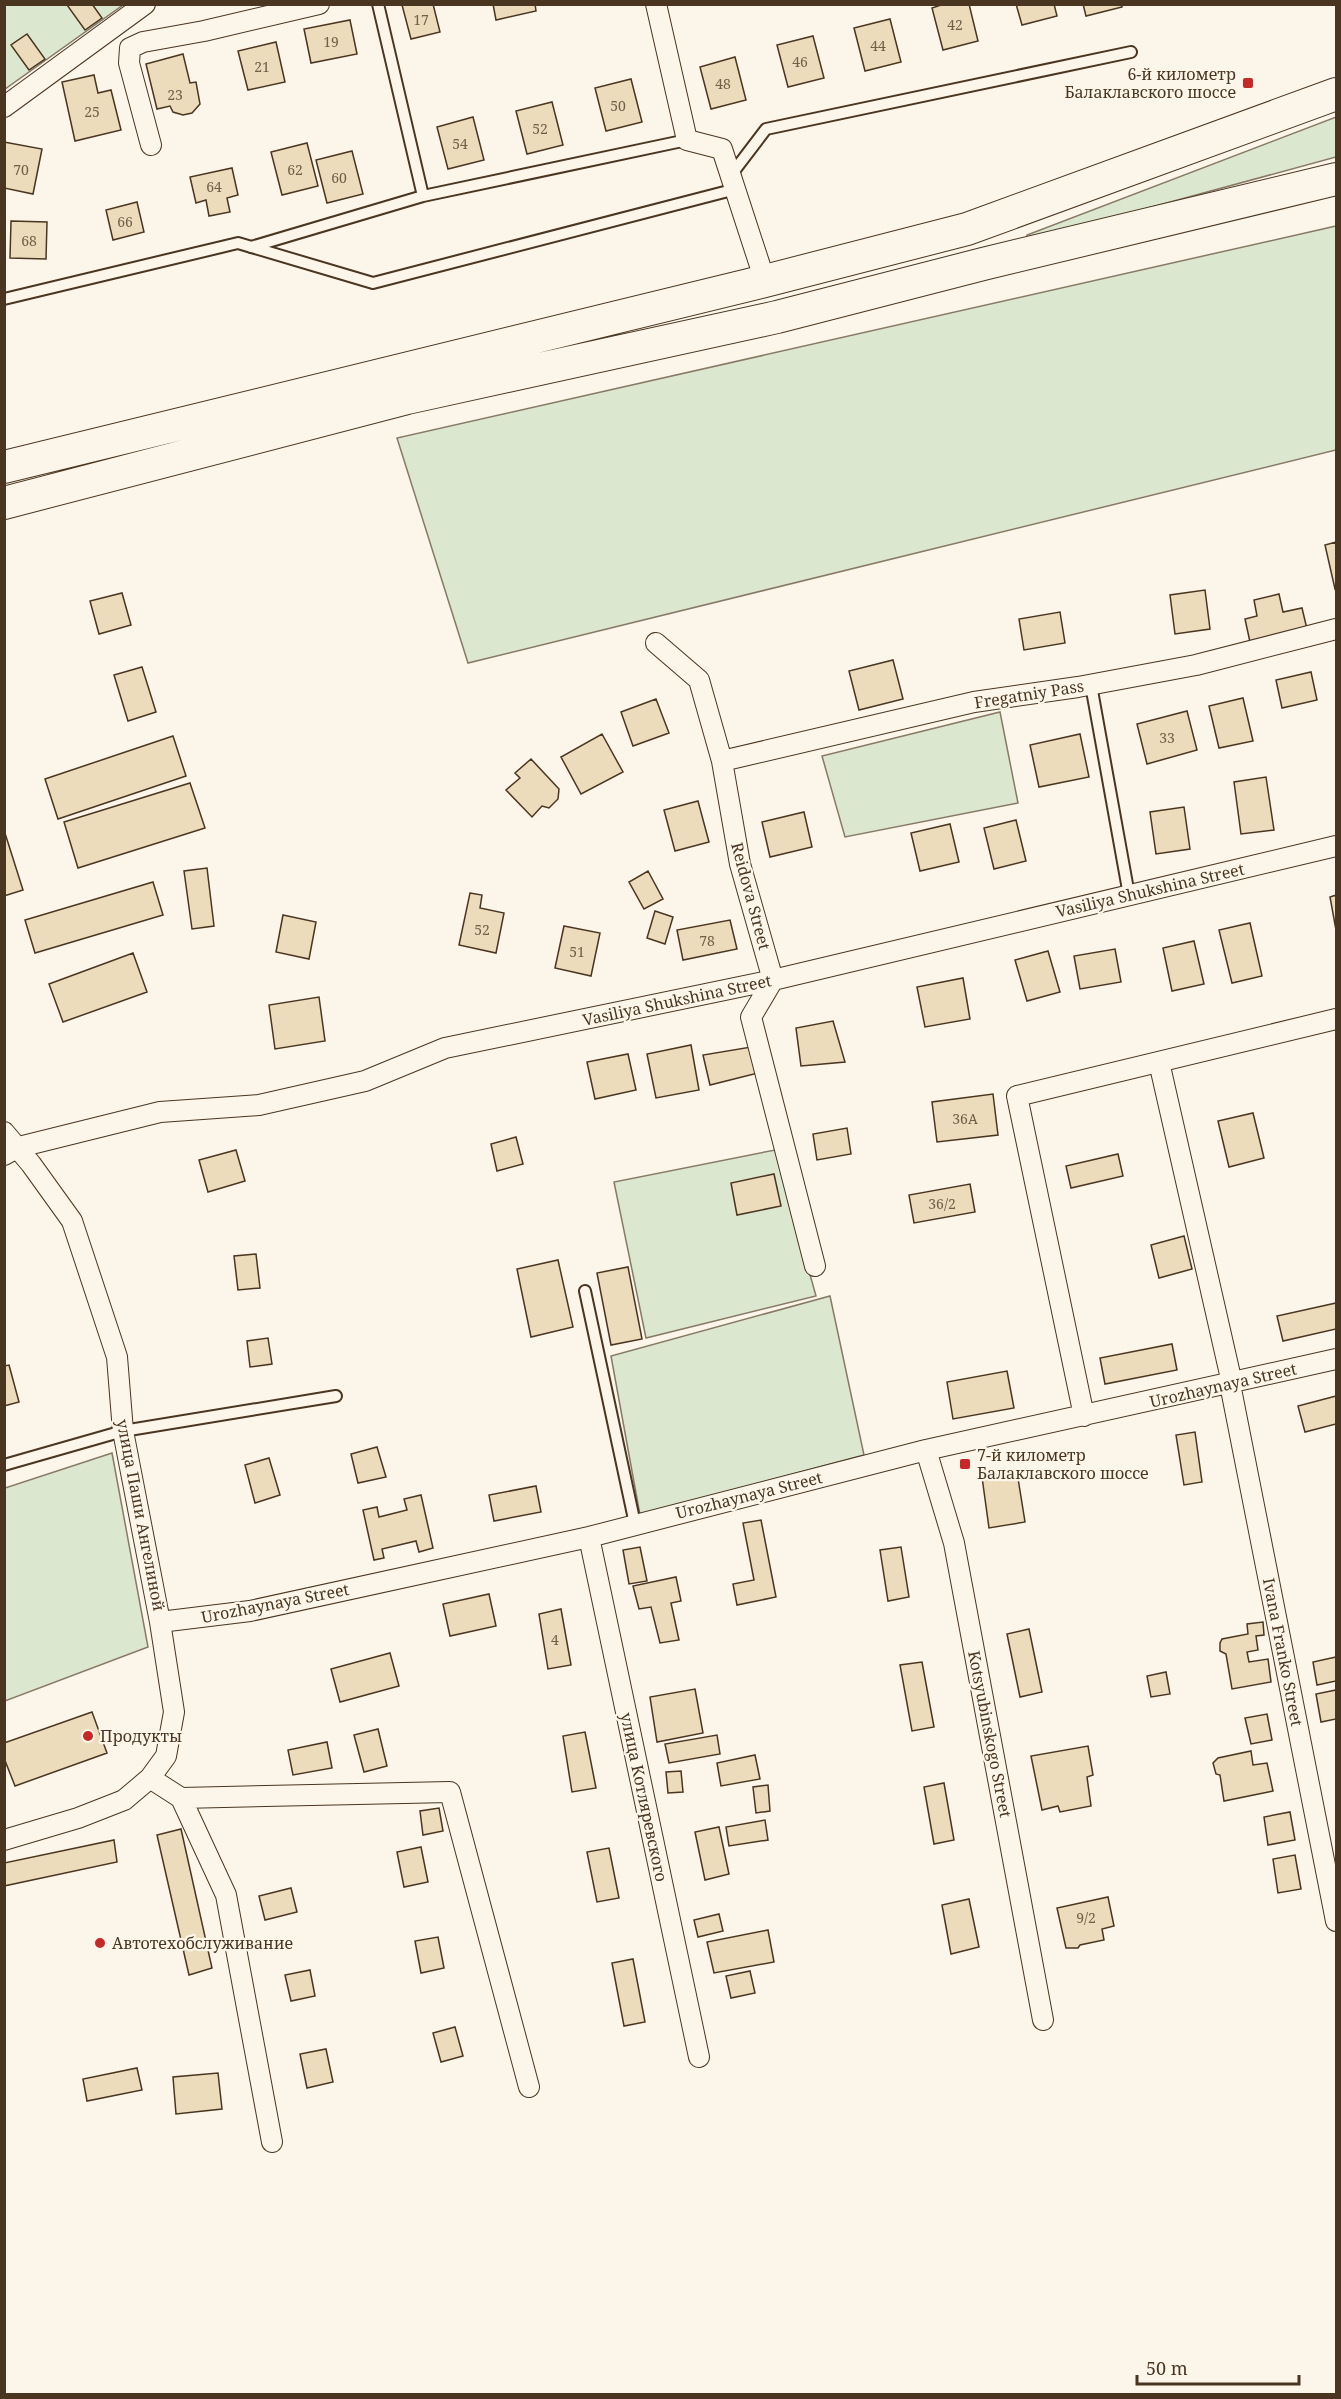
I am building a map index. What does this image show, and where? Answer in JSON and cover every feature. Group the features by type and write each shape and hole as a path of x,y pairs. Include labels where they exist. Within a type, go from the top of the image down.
{"main road":[{"path":"4,467 765,281 967,229 1336,94"},
{"path":"4,503 408,398 777,317 983,264 1336,179"}],"street":[{"path":"4,107 145,4"},
{"path":"151,145 129,63 130,48 143,42 204,31 319,4"},
{"path":"656,4 687,140 722,149 765,281"},
{"name":"Fregatniy Pass","path":"722,761 974,702 1091,685 1196,666 1336,629"},
{"name":"Reidova Street","path":"656,643 699,680 722,761 740,864 773,980"},
{"name":"Vasiliya Shukshina Street","path":"12,1151 160,1112 259,1105 365,1081 446,1048 773,980 1336,846"},
{"path":"773,980 751,1017 815,1266"},
{"path":"1084,1416 1017,1096 1336,1019"},
{"name":"Ivana Franko Street","path":"1159,1062 1231,1384 1336,1921"},
{"name":"улица Паши Ангелиной","path":"4,1132 12,1151 72,1221 117,1357 123,1431 160,1622 174,1712 166,1756 150,1778 124,1800 78,1818 4,1840"},
{"name":"Urozhaynaya Street","path":"160,1622 250,1611 589,1537 926,1450 1336,1359"},
{"name":"Kotsyubinskogo Street","path":"926,1450 954,1543 1043,2020"},
{"name":"улица Котляревского","path":"589,1537 699,2057"},
{"path":"150,1778 181,1798 226,1895 272,2142"},
{"path":"181,1798 450,1792 529,2087"}],"lane":[{"path":"378,4 423,196"},
{"path":"4,299 238,243 373,283 733,182 766,129 1131,52"},
{"path":"252,247 423,196 687,140"},
{"path":"1091,685 1129,895"},
{"path":"585,1291 635,1524"},
{"path":"4,1465 123,1431 336,1396"}],"green space":[{"path":"5,5 123,5 5,89"},
{"path":"1336,117 1336,157 1027,241 1027,235"},
{"path":"1336,226 1336,450 468,663 397,438"},
{"path":"1000,712 1018,803 845,837 822,756"},
{"path":"775,1150 816,1296 646,1338 614,1182"},
{"path":"830,1296 864,1455 640,1515 611,1356"},
{"path":"112,1453 148,1647 5,1701 5,1488"}],"building":[{"path":"92,4 102,18 85,30 67,5"},
{"path":"433,4 440,32 411,39 402,5"},
{"path":"493,4 535,4 536,11 496,20"},
{"path":"944,4 969,4 978,41 943,50 932,8"},
{"path":"1016,4 1054,4 1057,16 1022,25"},
{"path":"1083,4 1121,4 1122,7 1086,16"},
{"path":"890,19 901,62 865,71 854,28"},
{"path":"350,20 357,54 311,63 304,29"},
{"path":"27,34 45,59 29,70 11,45"},
{"path":"813,36 824,78 788,87 777,45"},
{"path":"276,42 285,82 248,90 238,51"},
{"path":"183,54 190,83 196,82 200,104 192,113 183,115 173,112 170,106 157,109 146,64"},
{"path":"735,57 746,100 711,109 700,67"},
{"path":"94,75 98,93 111,90 121,130 75,141 62,82"},
{"path":"631,79 642,122 606,131 595,88"},
{"path":"552,102 563,145 527,154 516,111"},
{"path":"473,117 484,160 448,169 437,127"},
{"path":"4,142 42,149 33,194 4,188"},
{"path":"307,143 318,186 282,195 271,152"},
{"path":"352,151 363,194 327,203 316,160"},
{"path":"232,168 238,195 227,198 230,212 209,216 206,200 196,203 190,177"},
{"path":"137,202 144,232 113,240 106,210"},
{"path":"11,221 47,222 46,259 10,258"},
{"path":"1336,542 1336,588 1335,589 1325,545"},
{"path":"1205,590 1210,629 1175,634 1170,595"},
{"path":"122,593 131,625 99,634 90,601"},
{"path":"1279,594 1283,612 1302,608 1307,629 1250,642 1245,619 1257,616 1254,600"},
{"path":"1060,612 1065,643 1024,650 1019,619"},
{"path":"893,660 903,699 859,710 849,671"},
{"path":"142,667 156,712 128,721 114,675"},
{"path":"1311,672 1317,700 1282,708 1276,680"},
{"path":"1243,698 1253,741 1219,748 1209,706"},
{"path":"656,699 669,733 633,746 621,712"},
{"path":"1187,711 1197,750 1147,764 1137,724"},
{"path":"602,734 623,772 581,794 561,757"},
{"path":"1080,734 1089,777 1039,787 1030,745"},
{"path":"173,736 186,776 58,819 45,779"},
{"path":"531,759 559,789 558,799 549,808 542,806 532,817 506,790 520,778 515,773"},
{"path":"1266,777 1274,830 1241,834 1234,782"},
{"path":"190,783 205,828 78,868 64,822"},
{"path":"698,801 709,842 675,851 664,810"},
{"path":"1184,807 1190,849 1156,854 1150,812"},
{"path":"804,812 812,847 770,857 762,822"},
{"path":"1016,820 1026,861 994,869 984,828"},
{"path":"950,824 959,862 920,871 911,833"},
{"path":"4,830 23,890 4,896"},
{"path":"207,868 214,926 192,929 184,871"},
{"path":"648,871 663,899 644,909 629,882"},
{"path":"153,882 163,915 35,953 25,920"},
{"path":"470,893 482,895 480,908 504,913 496,953 459,945"},
{"path":"1336,895 1336,930 1330,897"},
{"path":"655,911 673,917 665,944 647,938"},
{"path":"283,915 316,922 309,959 276,952"},
{"path":"730,920 737,949 683,960 677,930"},
{"path":"1250,923 1262,976 1232,983 1219,930"},
{"path":"564,926 600,933 591,976 555,968"},
{"path":"1194,941 1204,984 1172,991 1163,948"},
{"path":"1115,949 1121,982 1080,989 1074,956"},
{"path":"1048,951 1060,992 1027,1001 1015,960"},
{"path":"133,953 147,992 63,1022 49,984"},
{"path":"963,978 970,1019 925,1027 917,987"},
{"path":"319,997 325,1041 275,1049 269,1005"},
{"path":"833,1021 845,1062 801,1066 796,1028"},
{"path":"691,1045 699,1090 656,1098 647,1054"},
{"path":"751,1047 758,1073 710,1085 703,1055"},
{"path":"628,1054 636,1090 595,1099 587,1062"},
{"path":"993,1094 998,1135 937,1142 932,1102"},
{"path":"1253,1113 1264,1158 1229,1167 1218,1121"},
{"path":"847,1128 851,1154 817,1160 813,1134"},
{"path":"516,1137 523,1164 497,1171 491,1144"},
{"path":"236,1150 245,1181 208,1192 199,1160"},
{"path":"1118,1154 1123,1176 1071,1188 1066,1166"},
{"path":"774,1174 781,1206 737,1215 731,1183"},
{"path":"970,1184 975,1212 914,1223 909,1195"},
{"path":"1184,1236 1192,1269 1159,1278 1151,1245"},
{"path":"256,1254 260,1288 238,1290 234,1256"},
{"path":"558,1260 573,1327 531,1337 517,1269"},
{"path":"628,1267 642,1339 611,1345 597,1273"},
{"path":"1336,1303 1336,1329 1283,1341 1277,1316"},
{"path":"268,1338 272,1364 250,1367 247,1341"},
{"path":"1172,1344 1177,1370 1105,1384 1100,1358"},
{"path":"9,1365 19,1402 4,1406 4,1366"},
{"path":"1007,1371 1014,1408 953,1419 947,1382"},
{"path":"1336,1396 1336,1424 1305,1432 1298,1406"},
{"path":"1195,1432 1202,1482 1184,1485 1176,1435"},
{"path":"377,1447 386,1477 358,1483 351,1454"},
{"path":"269,1458 280,1495 255,1503 245,1465"},
{"path":"1017,1472 1025,1522 989,1528 982,1477"},
{"path":"536,1486 541,1512 494,1521 489,1495"},
{"path":"421,1495 433,1548 419,1552 416,1541 382,1549 384,1558 374,1560 363,1510 377,1507 379,1517 407,1510 404,1499"},
{"path":"761,1520 776,1597 737,1605 733,1584 754,1580 743,1523"},
{"path":"640,1547 647,1581 629,1584 623,1550"},
{"path":"901,1547 909,1597 888,1601 880,1550"},
{"path":"676,1577 681,1601 671,1603 679,1640 660,1643 651,1607 639,1609 633,1586"},
{"path":"489,1594 496,1626 450,1636 443,1604"},
{"path":"561,1609 571,1665 548,1669 539,1614"},
{"path":"1263,1622 1264,1635 1256,1636 1258,1650 1247,1652 1249,1662 1268,1659 1271,1682 1232,1689 1226,1654 1220,1651 1220,1643 1222,1639 1248,1634 1247,1624"},
{"path":"1029,1629 1042,1692 1020,1697 1007,1634"},
{"path":"390,1653 399,1686 340,1702 331,1669"},
{"path":"1336,1657 1336,1681 1317,1685 1313,1662"},
{"path":"922,1662 934,1727 912,1731 900,1665"},
{"path":"1166,1672 1170,1694 1151,1697 1147,1676"},
{"path":"695,1689 703,1733 657,1742 650,1697"},
{"path":"1336,1690 1336,1719 1321,1722 1316,1694"},
{"path":"92,1712 107,1753 15,1786 4,1758 4,1743"},
{"path":"1267,1714 1272,1740 1251,1744 1245,1718"},
{"path":"378,1729 387,1766 364,1772 354,1735"},
{"path":"585,1732 596,1788 572,1792 563,1736"},
{"path":"717,1735 720,1754 669,1763 665,1744"},
{"path":"327,1742 332,1768 293,1775 288,1750"},
{"path":"1088,1746 1093,1775 1087,1777 1091,1806 1060,1812 1058,1806 1042,1810 1031,1756"},
{"path":"1251,1751 1253,1765 1267,1763 1273,1791 1224,1801 1220,1775 1216,1774 1213,1763 1218,1758"},
{"path":"755,1755 760,1779 721,1786 717,1763"},
{"path":"681,1771 683,1792 668,1793 666,1772"},
{"path":"944,1783 954,1840 934,1844 924,1787"},
{"path":"768,1785 770,1811 756,1813 753,1787"},
{"path":"439,1808 443,1831 423,1835 420,1811"},
{"path":"1290,1812 1295,1840 1268,1845 1264,1817"},
{"path":"765,1820 768,1840 729,1846 726,1827"},
{"path":"719,1827 729,1874 705,1880 695,1832"},
{"path":"181,1829 212,1968 189,1975 157,1835"},
{"path":"114,1840 117,1862 4,1886 4,1863"},
{"path":"421,1847 428,1882 404,1887 397,1852"},
{"path":"609,1848 619,1898 597,1902 587,1852"},
{"path":"1295,1855 1301,1889 1278,1893 1273,1859"},
{"path":"291,1888 297,1912 265,1920 259,1896"},
{"path":"1108,1897 1114,1926 1102,1929 1104,1940 1080,1945 1078,1948 1066,1948 1057,1908"},
{"path":"969,1899 979,1947 951,1954 942,1905"},
{"path":"719,1914 723,1931 698,1937 694,1920"},
{"path":"768,1930 774,1962 714,1973 707,1942"},
{"path":"438,1937 444,1968 421,1973 415,1941"},
{"path":"633,1959 645,2022 624,2026 612,1963"},
{"path":"310,1970 315,1996 291,2001 285,1975"},
{"path":"750,1971 755,1993 731,1998 726,1976"},
{"path":"455,2027 463,2056 441,2062 433,2033"},
{"path":"326,2049 333,2082 307,2088 300,2054"},
{"path":"137,2068 142,2090 87,2101 83,2079"},
{"path":"218,2073 222,2109 176,2114 173,2077"}],"place":[{"name":"6-й километр Балаклавского шоccе","path":"1248,83"},
{"name":"7-й километр Балаклавского шоссе","path":"965,1464"},
{"name":"Продукты","path":"88,1736"},
{"name":"Автотехобслуживание","path":"100,1943"}]}
